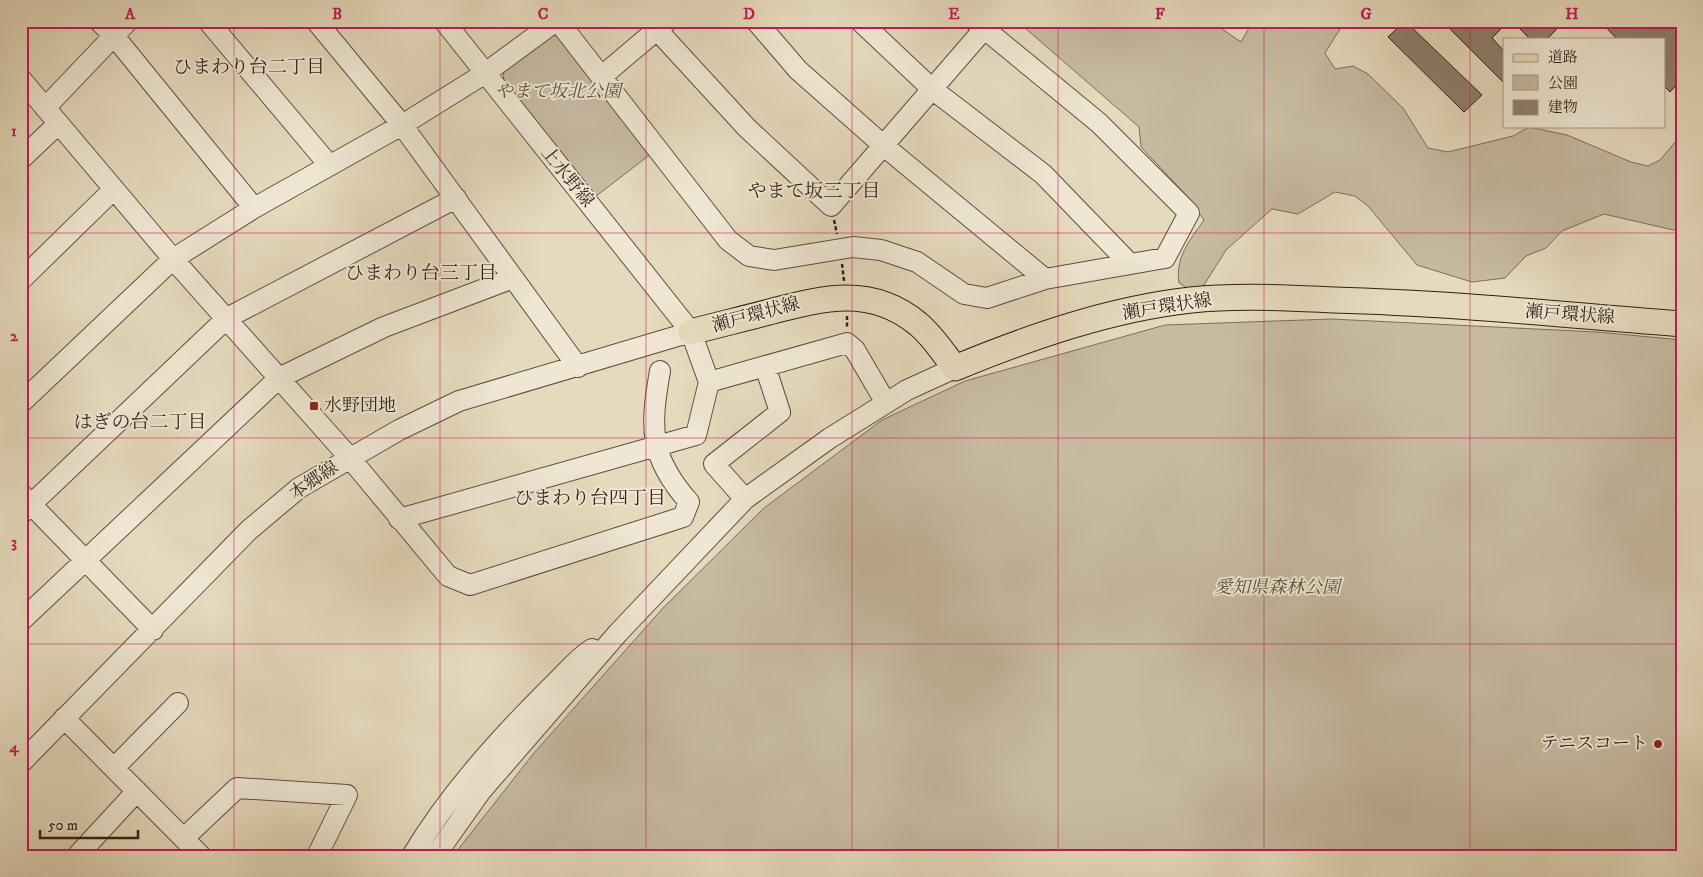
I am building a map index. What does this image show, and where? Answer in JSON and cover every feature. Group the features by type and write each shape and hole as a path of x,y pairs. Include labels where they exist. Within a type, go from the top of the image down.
{"main road":[{"name":"瀬戸環状線","path":"692,332 819,299 847,297 868,299 893,307 919,325 955,368 998,350 1092,320 1190,300 1254,297 1378,301 1682,324"}],"street":[{"path":"99,21 114,36 254,208"},
{"path":"45,108 128,21"},
{"path":"208,21 328,166"},
{"path":"316,21 402,125 578,367"},
{"name":"上水野線","path":"444,21 484,74 692,332"},
{"path":"21,403 173,258 254,208 402,125 484,74 557,21 728,240 749,256 774,260 853,247 881,250 917,262 964,294 987,298 1045,279 1165,258 1189,213 1099,123 979,25 932,89 831,206 747,128 662,26 601,77"},
{"path":"756,21 798,70 884,146 1045,279"},
{"path":"860,21 932,89 1043,174 1129,263"},
{"path":"21,79 173,258 349,457 448,576 470,584 683,517 689,502 672,482 655,447 653,411 660,371"},
{"path":"21,159 58,124"},
{"path":"21,280 114,189"},
{"path":"153,630 84,560 24,504 227,318 456,198"},
{"path":"21,622 84,560 280,378 384,327 514,278"},
{"path":"399,519 696,435 709,382 692,332"},
{"name":"本郷線","path":"21,763 250,530 299,488 349,457 399,430 459,402 692,332"},
{"path":"709,382 847,343 855,350 886,403"},
{"path":"745,499 714,464 780,412 764,366"},
{"path":"436,856 481,791 618,633 745,499 830,438 886,403 907,390 955,368"},
{"path":"412,856 440,811 524,715 586,653 618,633"},
{"path":"114,768 178,704"},
{"path":"64,718 201,856"},
{"path":"184,838 237,788 347,796 317,856"},
{"path":"78,856 137,791"}],"path":[{"path":"847,297 847,343"}],"green space":[{"path":"1017,21 1219,21 1222,29 1241,42 1253,21 1345,21 1325,53 1335,69 1353,66 1368,74 1403,108 1428,148 1448,152 1513,136 1527,128 1534,128 1567,135 1631,162 1648,166 1660,160 1682,134 1682,232 1604,214 1562,231 1546,248 1526,256 1505,278 1472,282 1417,265 1368,206 1355,196 1335,192 1298,214 1272,209 1226,250 1204,285 1194,292 1179,283 1179,265 1185,249 1204,220 1188,197 1141,147 1139,127"},
{"name":"やまて坂北公園","path":"553,31 652,153 595,197 503,83 504,70"},
{"name":"愛知県森林公園","path":"1331,319 1597,332 1682,340 1682,856 453,856 534,753 663,608 764,508 882,420 965,381 1165,325"}],"building":[{"path":"1405,21 1482,95 1464,112 1388,37"},
{"path":"1442,21 1509,21 1492,38 1503,50 1503,82"},
{"path":"1512,21 1549,21 1557,29 1548,38 1529,38"},
{"path":"1600,21 1682,21 1682,67 1675,74 1681,80 1670,92 1666,88 1666,38 1616,38"}],"place":[{"name":"水野団地","path":"314,406"},
{"name":"テニスコート","path":"1658,744"}],"district":[{"name":"ひまわり台二丁目","path":"249,67"},
{"name":"やまて坂三丁目","path":"814,191"},
{"name":"ひまわり台三丁目","path":"421,273"},
{"name":"はぎの台二丁目","path":"140,422"},
{"name":"ひまわり台四丁目","path":"590,498"}]}
